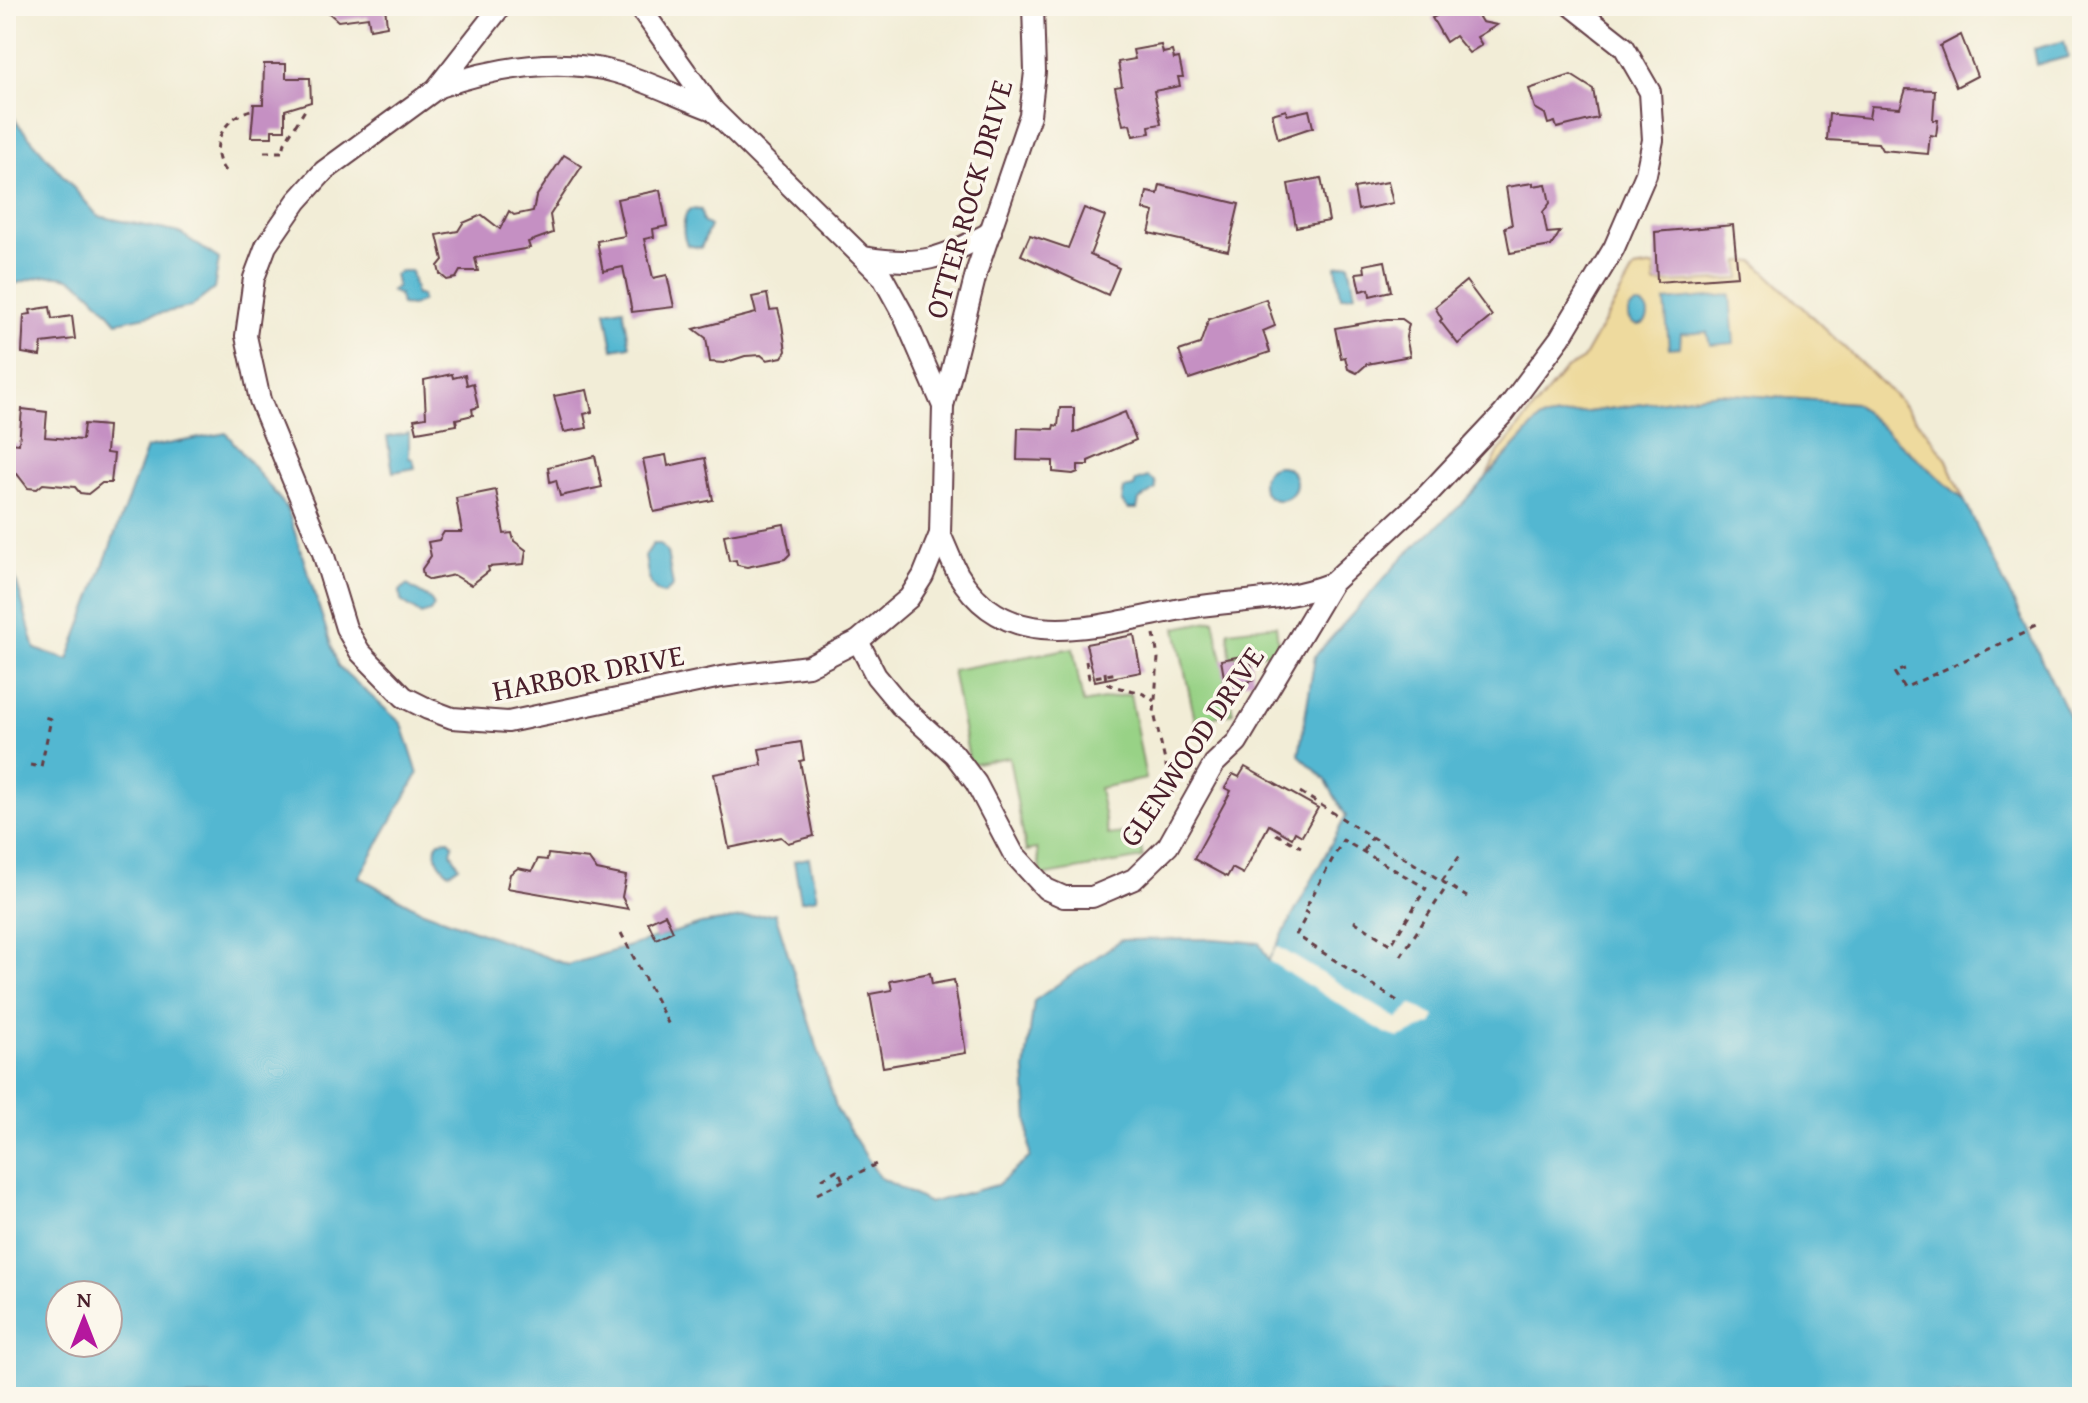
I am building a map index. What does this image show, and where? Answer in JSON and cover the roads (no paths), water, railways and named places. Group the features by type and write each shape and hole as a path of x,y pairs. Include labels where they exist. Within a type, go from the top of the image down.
{"street":[{"name":"HARBOR DRIVE","path":"501,6 436,89 324,171 297,201 266,246 250,301 246,336 251,371 323,553 346,628 360,652 404,697 452,718 508,722 721,677 808,666 858,641 909,598 923,576 940,534 943,406"},
{"path":"639,6 713,110 882,276 903,314 943,406"},
{"name":"OTTER ROCK DRIVE","path":"943,406 967,304 1030,115 1035,72 1033,6"},
{"name":"GLENWOOD DRIVE","path":"858,641 876,676 900,705 954,754 976,783 1013,853 1046,889 1064,897 1080,899 1112,892 1134,879 1157,858 1214,764 1237,742 1332,583 1428,494 1504,413 1588,294 1614,248 1646,174 1653,140 1650,92 1624,47 1572,6"},
{"name":"HARBOR DRIVE","path":"436,89 475,75 549,65 583,66 617,72 713,110"},
{"path":"864,257 913,264 940,257 991,232"},
{"name":"GLENWOOD DRIVE","path":"940,534 959,575 981,601 1008,619 1047,630 1077,631 1195,607 1276,600 1332,583"}],"water":[{"path":"2064,41 2068,57 2037,65 2034,49"},
{"path":"6,102 17,123 98,216 180,233 219,259 214,289 191,307 117,322 91,293 69,278 44,276 6,287"},
{"path":"690,209 701,210 703,222 710,226 701,248 687,245 685,241 684,221"},
{"path":"1349,263 1355,294 1341,297 1336,266"},
{"path":"411,271 416,295 421,295 422,301 412,306 401,305 399,295 391,291 397,286 394,275"},
{"path":"1730,295 1734,343 1710,345 1707,332 1681,334 1680,347 1669,348 1665,301"},
{"path":"1638,305 1645,308 1648,315 1645,322 1638,325 1631,322 1628,315 1631,308"},
{"path":"623,308 630,346 613,349 606,311"},
{"path":"1718,393 1854,403 1964,500 2082,743 2082,1397 6,1397 6,564 13,569 35,649 68,660 147,448 226,433 287,508 338,666 402,724 418,774 359,877 418,909 568,965 701,924 775,913 837,1110 879,1177 929,1203 997,1185 1030,1157 1025,1070 1034,1001 1121,940 1215,939 1259,943 1269,960 1346,816 1325,779 1299,755 1315,656 1404,556 1461,505 1540,419"},
{"path":"409,433 409,458 413,459 415,468 393,472 387,437"},
{"path":"1279,466 1291,471 1296,483 1291,495 1279,500 1267,495 1262,483 1267,471"},
{"path":"1148,477 1155,481 1156,489 1139,500 1137,509 1128,509 1122,502 1124,489 1134,487 1136,481"},
{"path":"653,544 660,544 667,552 673,586 664,594 654,589 648,574 645,556"},
{"path":"407,585 430,599 434,606 430,612 421,615 401,601 400,591"},
{"path":"449,840 453,844 451,852 459,866 449,873 436,854 436,845 439,841"},
{"path":"809,858 817,898 801,901 794,861"}]}
